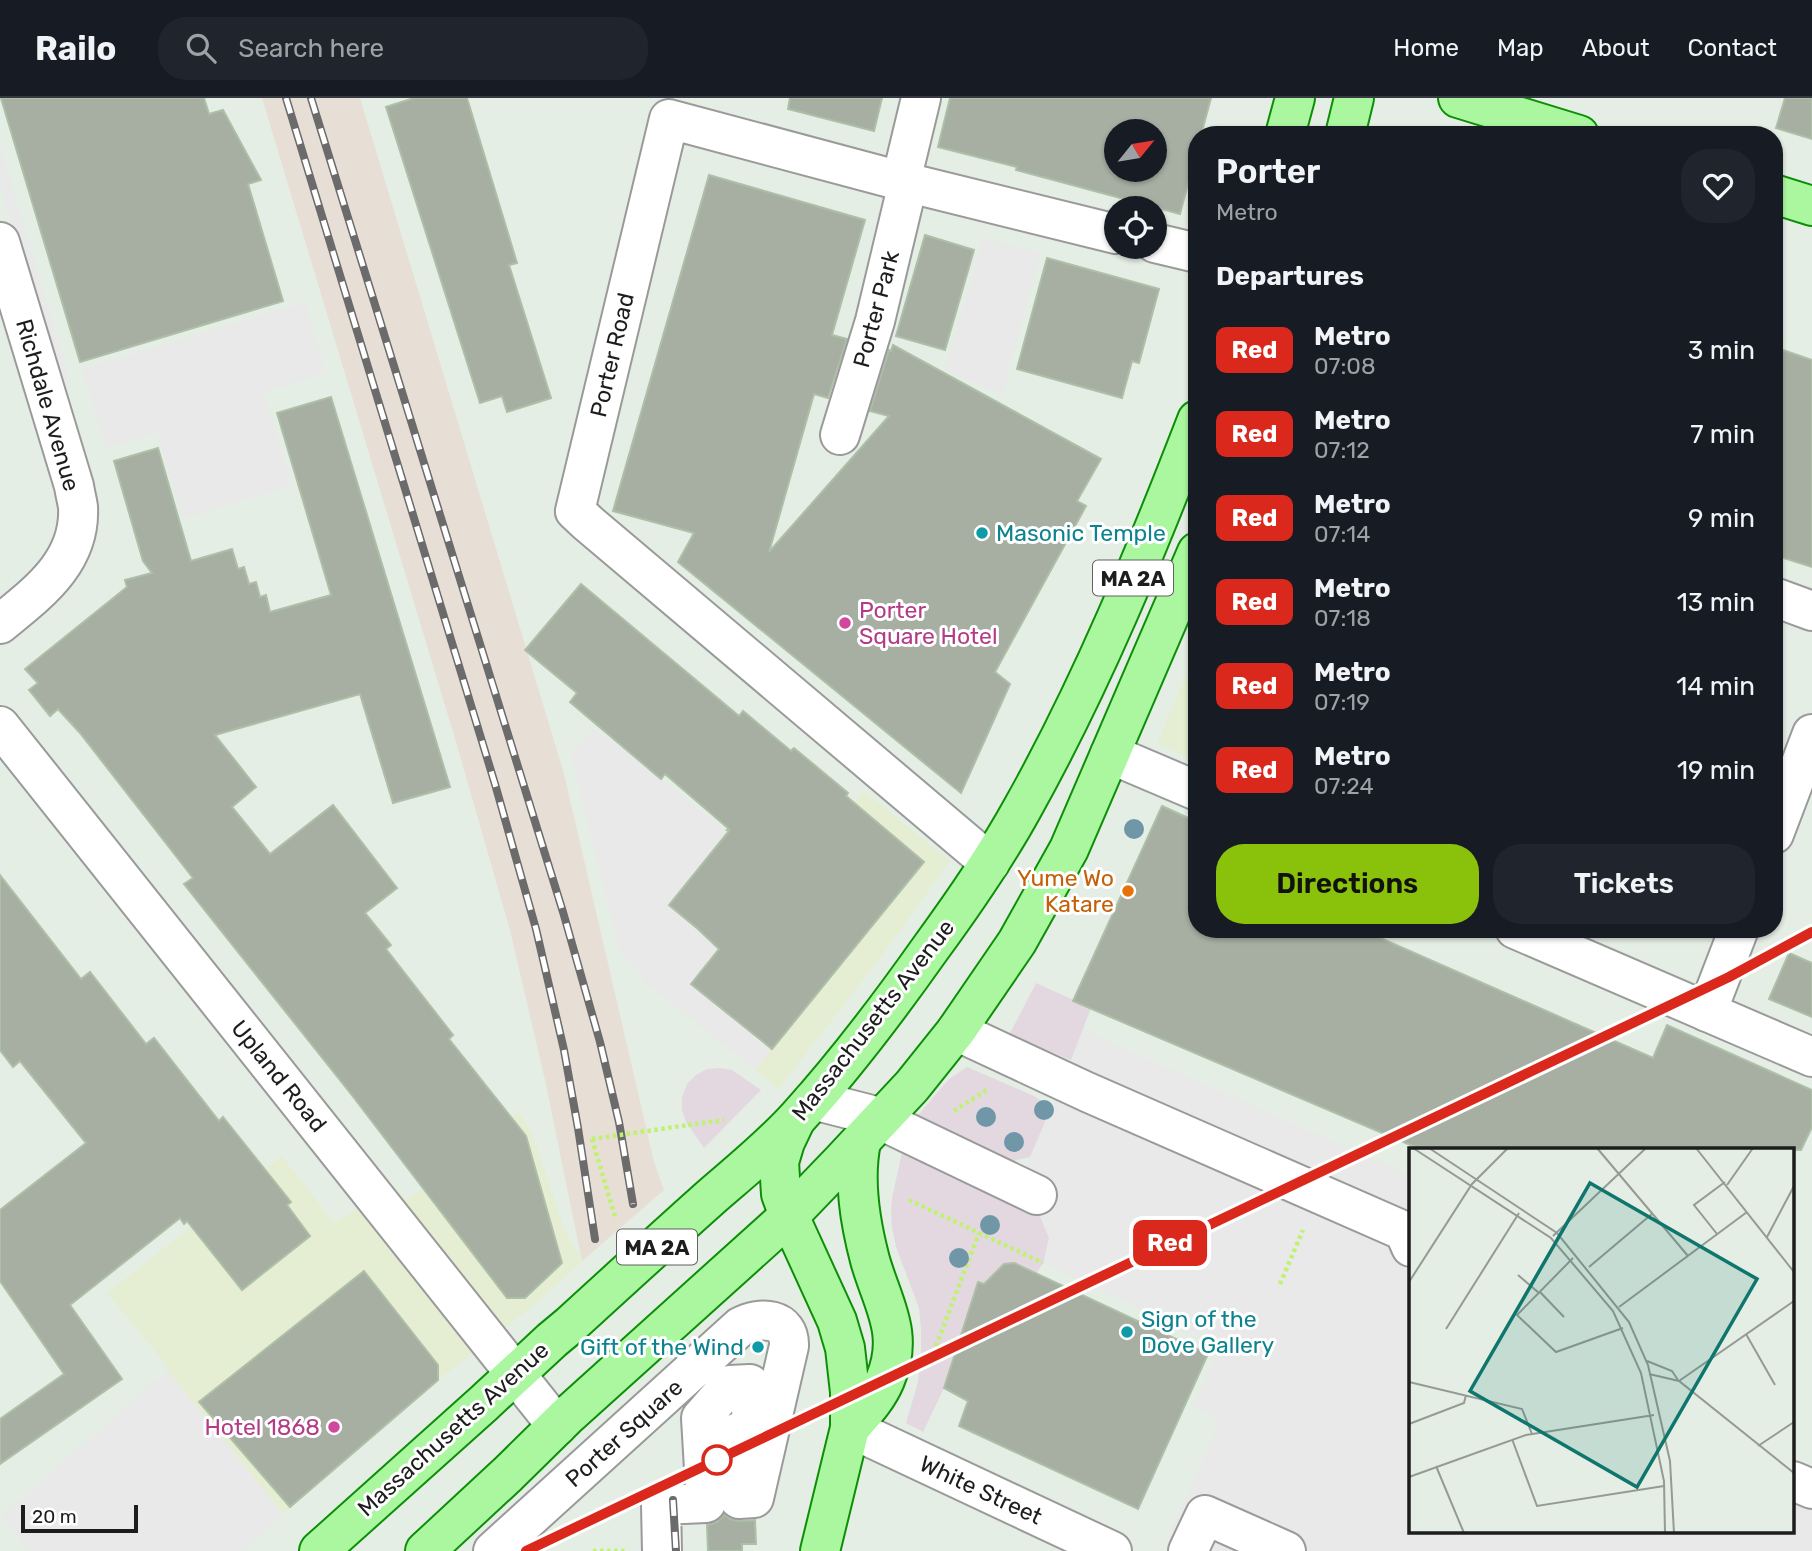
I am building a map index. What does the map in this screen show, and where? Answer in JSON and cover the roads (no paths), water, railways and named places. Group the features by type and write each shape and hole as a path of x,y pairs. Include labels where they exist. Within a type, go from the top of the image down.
{"main road":[{"path":"1287,126 1295,98"},
{"path":"1347,126 1354,98"},
{"path":"1458,98 1550,126"},
{"path":"1783,197 1812,206"},
{"name":"Massachusetts Avenue","path":"319,1551 762,1153 805,1109 853,1053 964,903 1022,808 1089,679 1188,443"},
{"name":"MA 2A","path":"425,1551 557,1426 789,1216 912,1086 956,1031 1017,942 1054,879 1082,822 1188,573"},
{"path":"805,1109 785,1142 779,1162 781,1194 832,1309 841,1334 849,1380 850,1428 820,1551"},
{"path":"850,1428 875,1398 884,1382 893,1344 889,1312 870,1258 859,1207 858,1156 871,1131"}],"street":[{"name":"Porter Park","path":"840,435 875,321 921,98"},
{"name":"Porter Road","path":"990,863 575,511 669,119 904,182 1104,231"},
{"name":"Richdale Avenue","path":"0,242 74,486 78,508 75,539 58,571 42,590 0,624"},
{"path":"1167,246 1188,251"},
{"path":"1783,600 1812,611"},
{"name":"Upland Road","path":"0,726 557,1426"},
{"path":"1783,810 1812,734"},
{"path":"1111,754 1188,787"},
{"path":"1536,938 1812,1058"},
{"path":"1707,1012 1736,938"},
{"path":"956,1031 1087,1092 1404,1231 1409,1242"},
{"path":"805,1109 855,1109 871,1131 1037,1195"},
{"name":"Porter Square","path":"493,1551 740,1327 758,1320 778,1323 788,1336 789,1346 754,1498 739,1499 736,1433 752,1433 750,1384 730,1385 701,1418 706,1503 661,1505 662,1551"},
{"name":"White Street","path":"850,1428 1112,1551"},
{"path":"1794,1481 1812,1489"},
{"path":"1188,1551 1205,1515 1286,1551"}],"railway":[{"path":"286,98 495,784 536,929 564,1050 595,1239"},
{"path":"311,98 563,912 600,1042 619,1122 633,1204"},
{"path":"673,1500 676,1551"}],"metro line":[{"name":"Red","path":"526,1551 1729,977 1812,932"}],"place":[{"name":"Masonic Temple","path":"982,533"},
{"name":"Porter Square Hotel","path":"845,623"},
{"name":"Yume Wo Katare","path":"1128,891"},
{"name":"Sign of the Dove Gallery","path":"1127,1332"},
{"name":"Gift of the Wind","path":"758,1347"},
{"name":"Hotel 1868","path":"334,1427"}]}
